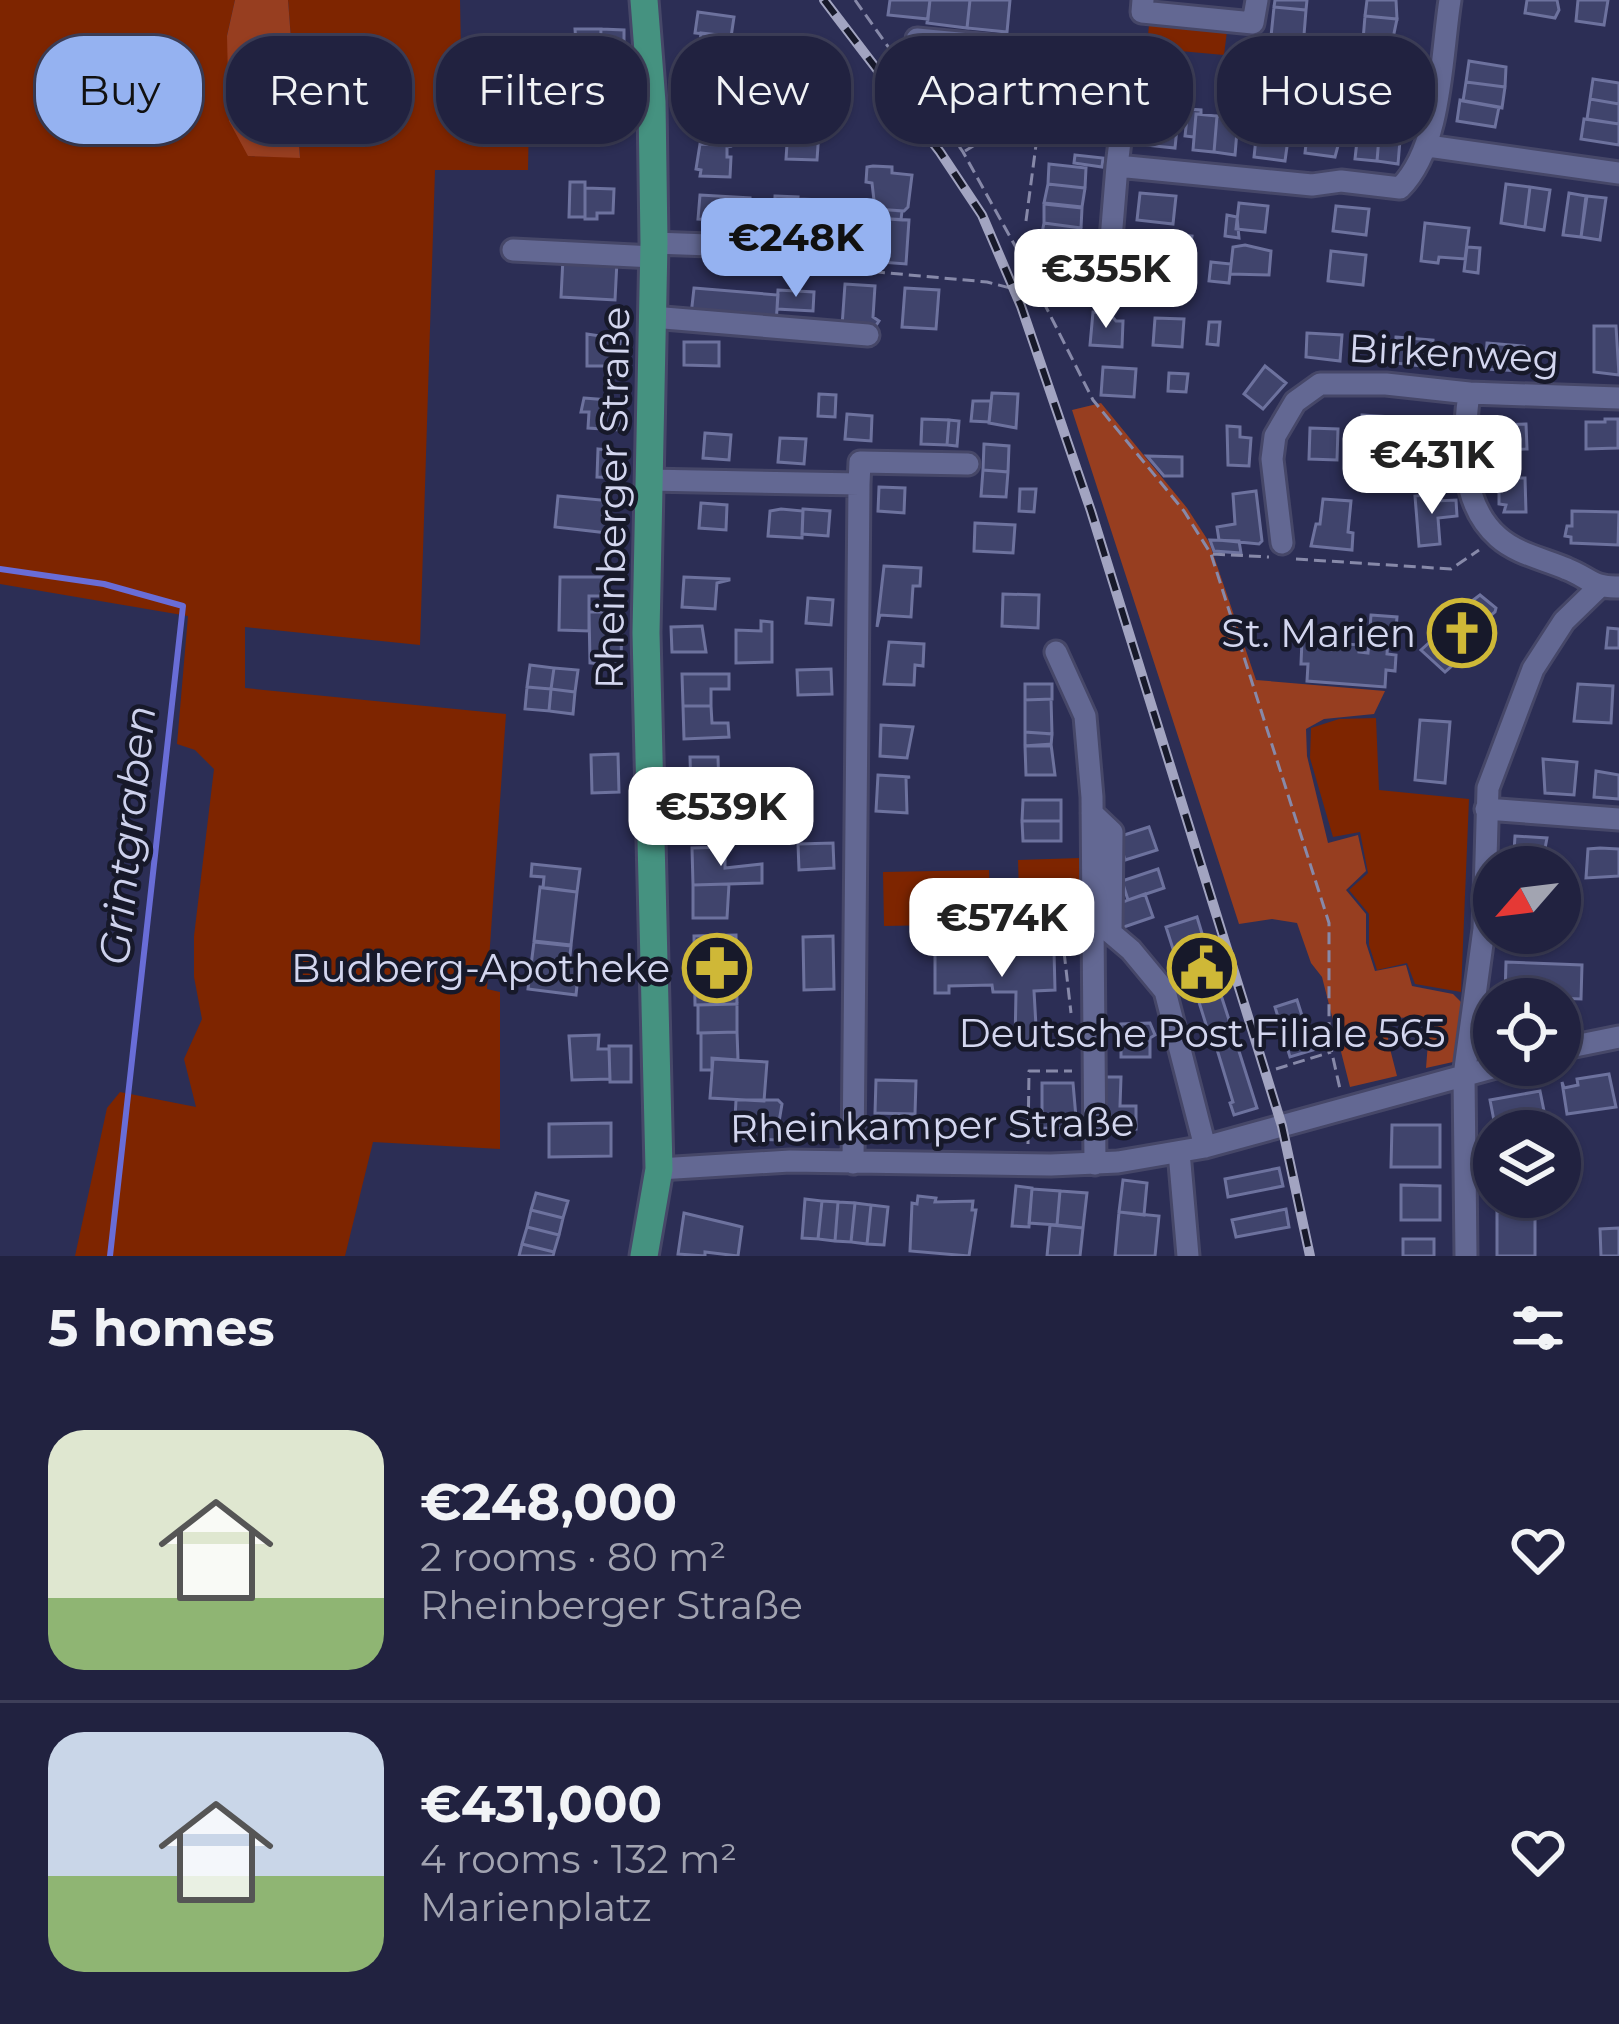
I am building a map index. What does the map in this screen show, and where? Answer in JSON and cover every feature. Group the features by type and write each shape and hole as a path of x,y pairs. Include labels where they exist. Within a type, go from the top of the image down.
{"main road":[{"name":"Rheinberger Straße","path":"644,0 652,102 654,250 646,633 659,1169 644,1256"}],"street":[{"path":"1143,0 1142,12 1252,23 1257,0"},
{"path":"1118,166 1312,185 1341,181 1400,188 1428,146 1450,0"},
{"path":"1045,291 1099,285 1108,276 1120,144"},
{"path":"1428,146 1619,173"},
{"path":"513,250 852,250"},
{"path":"652,317 868,335"},
{"name":"Birkenweg","path":"1282,553 1272,459 1275,436 1283,418 1309,390 1331,381 1469,393 1619,398"},
{"path":"1466,1256 1464,1076 1484,928 1486,809 1507,731 1533,668 1564,621 1609,587 1531,556 1498,537 1484,520 1466,468 1469,393"},
{"path":"853,1162 860,462 968,464"},
{"path":"647,480 860,484"},
{"path":"1056,652 1085,716 1092,812 1095,1164"},
{"path":"1486,809 1619,819"},
{"name":"Rheinkamper Straße","path":"1092,812 1112,832 1111,933 1165,991 1205,1147"},
{"path":"1581,1045 1619,1037"},
{"name":"Rheinkamper Straße","path":"659,1169 790,1161 1095,1164 1205,1147 1473,1073"},
{"path":"1179,1152 1187,1256"}],"path":[{"path":"852,250 855,272 987,282 1014,290 1028,288 1034,281 964,152 855,0"},
{"path":"964,152 976,144"},
{"path":"1026,221 1036,146"},
{"path":"1045,291 1093,400 1184,511 1211,554 1329,923 1331,1052 1345,1109"},
{"path":"1211,554 1282,553 1451,569 1498,537"},
{"path":"1062,934 1073,1025"},
{"path":"1276,1069 1331,1052"},
{"path":"1028,1164 1029,1071 1078,1071"}],"shaded area":[{"path":"0,0 235,0 226,36 226,144 246,144 248,156 300,157 299,144 412,144 412,36 291,36 288,0 460,0 461,36 436,36 436,144 528,144 528,170 435,170 420,645 245,627 245,688 506,714 487,989 500,992 500,1149 373,1142 345,1256 75,1256 107,1108 120,1092 196,1107 184,1059 202,1019 194,977 194,936 214,769 195,750 177,744 188,616 0,584"},
{"path":"235,0 288,0 291,36 227,36"},
{"path":"1149,24 1227,31 1226,36 1217,36 1217,54 1193,52 1193,36 1148,36"},
{"path":"241,144 299,144 300,158 248,156"},
{"path":"1101,403 1209,542 1256,680 1385,691 1374,714 1324,719 1306,729 1307,756 1328,843 1358,835 1366,871 1346,890 1366,914 1366,943 1375,971 1406,965 1412,986 1453,994 1461,1002 1461,1032 1453,1062 1426,1068 1430,1017 1389,1018 1388,1041 1397,1076 1350,1087 1322,977 1311,963 1297,923 1272,919 1239,924 1072,410"},
{"path":"1376,718 1379,790 1469,799 1461,992 1415,984 1407,963 1377,970 1369,945 1369,914 1349,890 1368,873 1360,832 1333,837 1310,758 1311,728 1339,719"},
{"path":"1080,858 1082,927 1020,928 1018,860"},
{"path":"989,870 991,924 884,926 883,872"}],"building":[{"path":"890,0 930,0 928,19 888,15"},
{"path":"930,0 970,0 967,28 927,23"},
{"path":"970,0 1010,0 1007,32 967,28"},
{"path":"1275,0 1307,0 1306,10 1274,7"},
{"path":"1367,0 1396,0 1397,19 1365,16"},
{"path":"1527,0 1557,0 1559,10 1555,18 1525,13"},
{"path":"1578,0 1608,0 1604,25 1576,21"},
{"path":"1274,7 1306,10 1304,35 1271,36"},
{"path":"698,12 734,17 731,36 695,33"},
{"path":"1365,16 1397,19 1393,36 1363,36"},
{"path":"575,29 601,29 601,36 576,36"},
{"path":"601,29 624,30 624,36 601,36"},
{"path":"1469,61 1506,67 1505,87 1466,82"},
{"path":"1593,79 1619,83 1619,104 1590,99"},
{"path":"1466,82 1505,87 1502,108 1463,101"},
{"path":"1590,99 1619,104 1619,124 1587,119"},
{"path":"1460,100 1499,107 1495,127 1457,121"},
{"path":"1196,114 1217,116 1214,152 1193,150"},
{"path":"1217,116 1217,144 1236,144 1235,155 1214,152"},
{"path":"1584,119 1619,124 1619,145 1581,139"},
{"path":"700,144 732,146 727,147 730,177 700,176 701,170 696,169"},
{"path":"787,144 818,144 817,160 786,159"},
{"path":"1255,144 1287,144 1285,161 1254,157"},
{"path":"1306,144 1338,144 1335,157 1305,153"},
{"path":"1357,144 1378,144 1377,161 1355,159"},
{"path":"1378,144 1400,144 1398,164 1377,161"},
{"path":"1075,155 1103,158 1102,167 1074,163"},
{"path":"1049,164 1086,168 1085,188 1048,184"},
{"path":"867,167 912,175 904,211 875,209 872,183 866,182"},
{"path":"570,182 585,182 585,217 569,217"},
{"path":"1048,184 1085,188 1082,207 1044,203"},
{"path":"1506,184 1530,187 1525,227 1501,223"},
{"path":"1530,187 1550,190 1544,230 1525,227"},
{"path":"585,188 614,189 613,213 585,219"},
{"path":"1140,193 1176,196 1173,224 1137,220"},
{"path":"1569,193 1586,196 1581,237 1563,235"},
{"path":"700,195 750,198 749,222 698,219"},
{"path":"775,196 798,197 795,227 791,219 774,218"},
{"path":"1587,196 1606,198 1600,240 1581,237"},
{"path":"797,199 825,200 830,214 819,232 801,234 795,227"},
{"path":"1239,203 1268,206 1265,232 1236,229"},
{"path":"1044,204 1082,208 1081,228 1044,223"},
{"path":"1336,206 1369,209 1366,235 1333,231"},
{"path":"875,209 902,211 901,220 874,218"},
{"path":"1227,215 1237,217 1239,238 1225,236"},
{"path":"871,218 909,220 906,264 868,261 866,233 870,233"},
{"path":"755,222 773,223 772,240 754,239"},
{"path":"1044,223 1081,228 1077,247 1040,243"},
{"path":"1425,223 1469,228 1465,259 1421,261"},
{"path":"1165,233 1192,236 1190,248 1163,244"},
{"path":"1135,241 1175,246 1172,277 1131,272"},
{"path":"1233,247 1271,251 1269,275 1230,274"},
{"path":"1467,247 1480,248 1478,273 1464,271"},
{"path":"1331,251 1366,255 1363,285 1328,281"},
{"path":"563,258 617,261 615,300 561,297"},
{"path":"1211,262 1231,264 1229,283 1209,281"},
{"path":"845,284 875,286 873,317 879,321 875,327 842,326"},
{"path":"694,288 778,295 776,323 691,315"},
{"path":"905,288 939,290 936,329 902,327"},
{"path":"778,290 814,292 813,311 777,309"},
{"path":"1093,312 1109,313 1123,321 1122,347 1090,345"},
{"path":"1155,318 1184,319 1182,347 1153,345"},
{"path":"1209,322 1220,322 1218,345 1207,344"},
{"path":"1594,326 1616,326 1619,375 1594,372"},
{"path":"1307,333 1342,335 1340,361 1306,357"},
{"path":"587,334 620,339 620,366 587,366"},
{"path":"1396,337 1433,340 1431,367 1395,363"},
{"path":"684,342 719,342 719,366 684,365"},
{"path":"1487,343 1524,346 1522,371 1485,369"},
{"path":"1265,366 1286,383 1263,409 1244,394"},
{"path":"1103,367 1136,369 1134,397 1101,395"},
{"path":"1169,373 1188,374 1186,392 1168,391"},
{"path":"992,393 1018,394 1016,428 989,423"},
{"path":"819,394 836,395 835,417 818,416"},
{"path":"584,398 621,401 619,430 588,428 589,412 581,412"},
{"path":"973,401 991,401 989,422 971,421"},
{"path":"847,414 872,416 871,441 845,439"},
{"path":"1362,415 1391,417 1385,447 1360,445"},
{"path":"922,419 949,420 947,445 921,444"},
{"path":"1424,419 1449,421 1447,452 1422,450"},
{"path":"1618,419 1618,448 1586,449 1586,422"},
{"path":"949,420 959,421 957,446 947,445"},
{"path":"1526,424 1527,449 1500,450 1499,425"},
{"path":"1227,426 1240,427 1240,437 1251,438 1249,466 1228,465"},
{"path":"1310,428 1338,429 1337,460 1309,459"},
{"path":"705,433 731,435 729,460 703,458"},
{"path":"780,438 806,439 804,464 778,462"},
{"path":"984,444 1009,446 1008,472 983,470"},
{"path":"1347,444 1359,445 1357,467 1346,466"},
{"path":"598,449 622,451 620,478 597,477"},
{"path":"1147,456 1182,457 1182,476 1164,476"},
{"path":"1487,462 1514,463 1514,477 1487,478"},
{"path":"983,470 1008,472 1006,497 981,496"},
{"path":"1499,478 1525,478 1526,512 1504,512 1506,505 1499,504"},
{"path":"879,487 905,488 904,513 878,511"},
{"path":"1020,489 1036,489 1034,512 1019,511"},
{"path":"1256,491 1262,541 1219,540 1217,527 1235,524 1233,494"},
{"path":"1436,494 1436,501 1456,500 1457,516 1438,518 1440,544 1419,546 1415,496"},
{"path":"558,496 612,501 608,533 555,527"},
{"path":"1323,499 1351,501 1348,532 1353,533 1352,550 1311,546"},
{"path":"701,503 727,505 726,530 699,528"},
{"path":"803,509 830,511 828,536 802,534"},
{"path":"770,511 803,511 802,538 768,536"},
{"path":"1572,511 1619,512 1618,545 1571,543 1571,537 1565,536 1567,526 1572,526"},
{"path":"975,523 1015,525 1013,553 974,551"},
{"path":"1210,540 1239,541 1241,553 1214,551"},
{"path":"884,566 921,568 920,586 913,586 911,617 880,615 877,627"},
{"path":"560,577 603,577 603,596 589,596 589,631 559,630"},
{"path":"684,577 729,580 717,583 715,609 682,607"},
{"path":"1003,594 1039,595 1038,628 1002,626"},
{"name":"St. Marien","path":"1480,595 1495,612 1485,620 1480,638 1468,641 1449,658 1454,664 1445,672 1421,650"},
{"path":"808,598 833,600 831,625 806,623"},
{"path":"589,612 622,612 621,666 590,663"},
{"path":"1371,615 1397,617 1395,641 1388,640 1387,654 1396,655 1395,671 1386,670 1385,687 1307,681 1308,664 1301,664 1302,640 1326,642 1326,649 1335,650 1336,643 1360,645 1359,652 1368,653"},
{"path":"761,621 772,622 772,662 736,663 736,630 761,631"},
{"path":"702,626 706,652 672,652 671,627"},
{"path":"1608,628 1619,629 1619,648 1606,648"},
{"path":"889,642 924,644 923,666 915,665 914,685 884,684"},
{"path":"530,665 554,668 551,689 527,687"},
{"path":"554,668 578,670 575,692 551,689"},
{"path":"831,669 832,694 798,695 797,670"},
{"path":"682,674 729,674 729,689 711,689 711,706 683,706"},
{"path":"1025,684 1052,684 1052,699 1025,700"},
{"path":"1578,684 1613,686 1611,723 1574,721"},
{"path":"527,687 551,689 549,711 525,709"},
{"path":"551,689 575,692 573,714 549,711"},
{"path":"1051,699 1052,734 1025,732 1025,700"},
{"path":"683,706 711,706 712,723 728,723 729,737 684,739"},
{"path":"1420,720 1450,722 1445,783 1415,780"},
{"path":"881,725 913,727 907,758 880,756"},
{"path":"1025,732 1052,734 1051,746 1025,746"},
{"path":"1051,744 1055,775 1026,775 1025,746"},
{"path":"618,754 619,792 592,793 591,755"},
{"path":"690,757 718,757 719,790 691,791"},
{"path":"1543,759 1577,762 1574,795 1545,793"},
{"path":"1596,771 1619,775 1619,799 1594,797"},
{"path":"878,775 910,777 906,778 907,813 876,811"},
{"path":"719,790 720,824 692,824 691,791"},
{"path":"1023,800 1061,800 1061,821 1022,821"},
{"path":"1022,821 1061,821 1061,841 1023,841"},
{"path":"1149,827 1157,850 1125,860 1118,837"},
{"path":"1515,836 1547,838 1545,846 1514,846"},
{"path":"833,843 834,868 799,870 798,844"},
{"path":"725,847 725,868 762,864 762,883 693,885 692,848"},
{"path":"1588,849 1619,849 1619,876 1586,878"},
{"path":"532,864 580,869 577,892 543,888 544,877 531,876"},
{"path":"1158,869 1164,888 1128,900 1122,881"},
{"path":"729,884 727,918 693,918 693,885"},
{"path":"540,887 577,892 571,945 534,941"},
{"path":"1145,894 1153,917 1121,928 1114,905"},
{"path":"1197,917 1204,940 1173,949 1166,927"},
{"path":"736,935 737,1004 695,1005 694,936"},
{"path":"833,936 834,989 804,990 803,937"},
{"path":"1204,940 1220,992 1194,1000 1178,948"},
{"path":"534,942 571,946 569,965 579,966 576,995 528,989"},
{"path":"1054,951 1055,990 1034,991 1037,1044 1015,1044 1016,992 993,992 992,985 949,986 949,993 935,993 935,953"},
{"path":"1506,962 1582,965 1581,999 1581,978 1506,978"},
{"path":"1220,992 1231,1026 1209,1034 1198,999"},
{"path":"1297,1000 1313,1050 1290,1057 1275,1007"},
{"path":"737,1004 737,1032 698,1033 698,1005"},
{"path":"1150,1023 1155,1035 1150,1038 1150,1057 1121,1057 1121,1024"},
{"path":"1231,1026 1257,1108 1234,1115 1212,1033"},
{"path":"737,1032 738,1060 712,1058 712,1070 701,1070 701,1033"},
{"path":"599,1035 598,1049 609,1049 610,1079 572,1080 569,1036"},
{"path":"609,1046 631,1046 631,1082 610,1082"},
{"path":"713,1059 767,1062 764,1101 710,1098"},
{"path":"1609,1074 1616,1107 1566,1110 1563,1086 1581,1086 1581,1078"},
{"path":"1103,1077 1121,1077 1120,1106 1136,1106 1136,1129 1103,1129"},
{"path":"876,1080 916,1081 915,1114 875,1113"},
{"path":"1042,1083 1073,1083 1077,1129 1036,1128 1037,1112 1042,1112"},
{"path":"1540,1091 1544,1110 1492,1110 1490,1100"},
{"path":"736,1100 778,1100 782,1104 776,1140 734,1138"},
{"path":"611,1123 611,1156 549,1157 549,1124"},
{"path":"1392,1125 1440,1125 1440,1167 1391,1167"},
{"path":"1279,1168 1283,1186 1228,1197 1225,1179"},
{"path":"1123,1180 1147,1183 1144,1215 1119,1212"},
{"path":"1401,1185 1440,1186 1440,1220 1401,1220"},
{"path":"1016,1186 1032,1188 1029,1227 1012,1226"},
{"path":"1032,1189 1060,1191 1057,1225 1029,1223"},
{"path":"1060,1191 1087,1193 1083,1228 1057,1225"},
{"path":"536,1193 568,1201 563,1218 531,1210"},
{"path":"918,1196 936,1198 935,1202 973,1201 972,1210 976,1210 969,1256 910,1251 912,1203 917,1204"},
{"path":"805,1199 822,1201 818,1239 802,1238"},
{"path":"822,1201 838,1202 835,1241 818,1239"},
{"path":"838,1202 855,1203 851,1242 835,1241"},
{"path":"855,1203 871,1205 867,1244 851,1242"},
{"path":"871,1205 888,1207 884,1245 867,1244"},
{"path":"1286,1209 1289,1227 1236,1237 1232,1220"},
{"path":"531,1210 563,1218 559,1235 527,1227"},
{"path":"1119,1212 1159,1216 1155,1256 1115,1256"},
{"path":"684,1213 742,1227 738,1256 678,1254"},
{"path":"1497,1218 1535,1218 1535,1256 1497,1256"},
{"path":"1050,1225 1083,1228 1080,1256 1047,1256"},
{"path":"527,1227 559,1235 554,1252 522,1244"},
{"path":"1619,1228 1619,1256 1601,1256 1600,1229"},
{"path":"1403,1239 1434,1239 1434,1256 1403,1256"},
{"path":"522,1244 554,1252 553,1256 519,1256"}],"waterway":[{"name":"Grintgraben","path":"0,569 104,584 183,606 110,1256"}],"railway":[{"path":"824,0 982,215 1021,306 1091,511 1282,1126 1310,1256"}],"place":[{"name":"St. Marien","path":"1462,633"},
{"name":"Budberg-Apotheke","path":"717,968"},
{"name":"Deutsche Post Filiale 565","path":"1202,968"}]}
